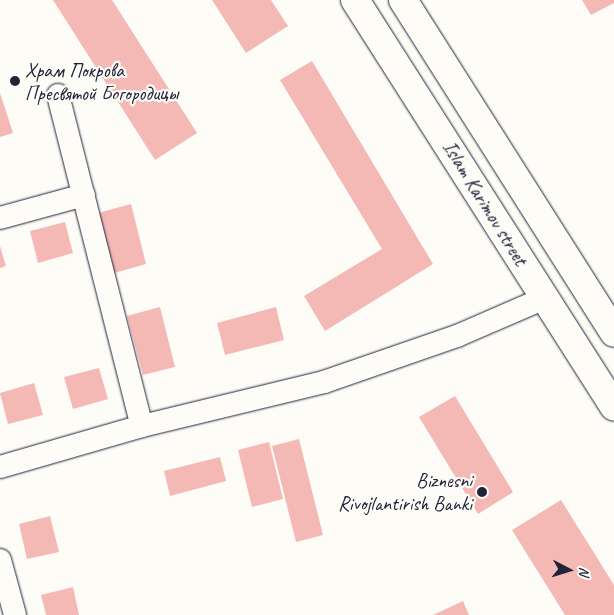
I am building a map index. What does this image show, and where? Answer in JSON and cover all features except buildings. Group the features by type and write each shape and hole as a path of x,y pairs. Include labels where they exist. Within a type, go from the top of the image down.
{"main road":[{"name":"Islam Karimov street","path":"355,0 614,407"},
{"name":"Islam Karimov street","path":"403,0 614,332"}],"street":[{"path":"58,95 142,426"},
{"path":"0,218 84,195"},
{"path":"0,468 142,426 324,382 457,336 545,298"},
{"path":"0,560 15,615"}],"place":[{"name":"Храм Покрова Пресвятой Богородицы","path":"15,81"},
{"name":"Biznesni Rivojlantirish Banki","path":"482,492"}]}
